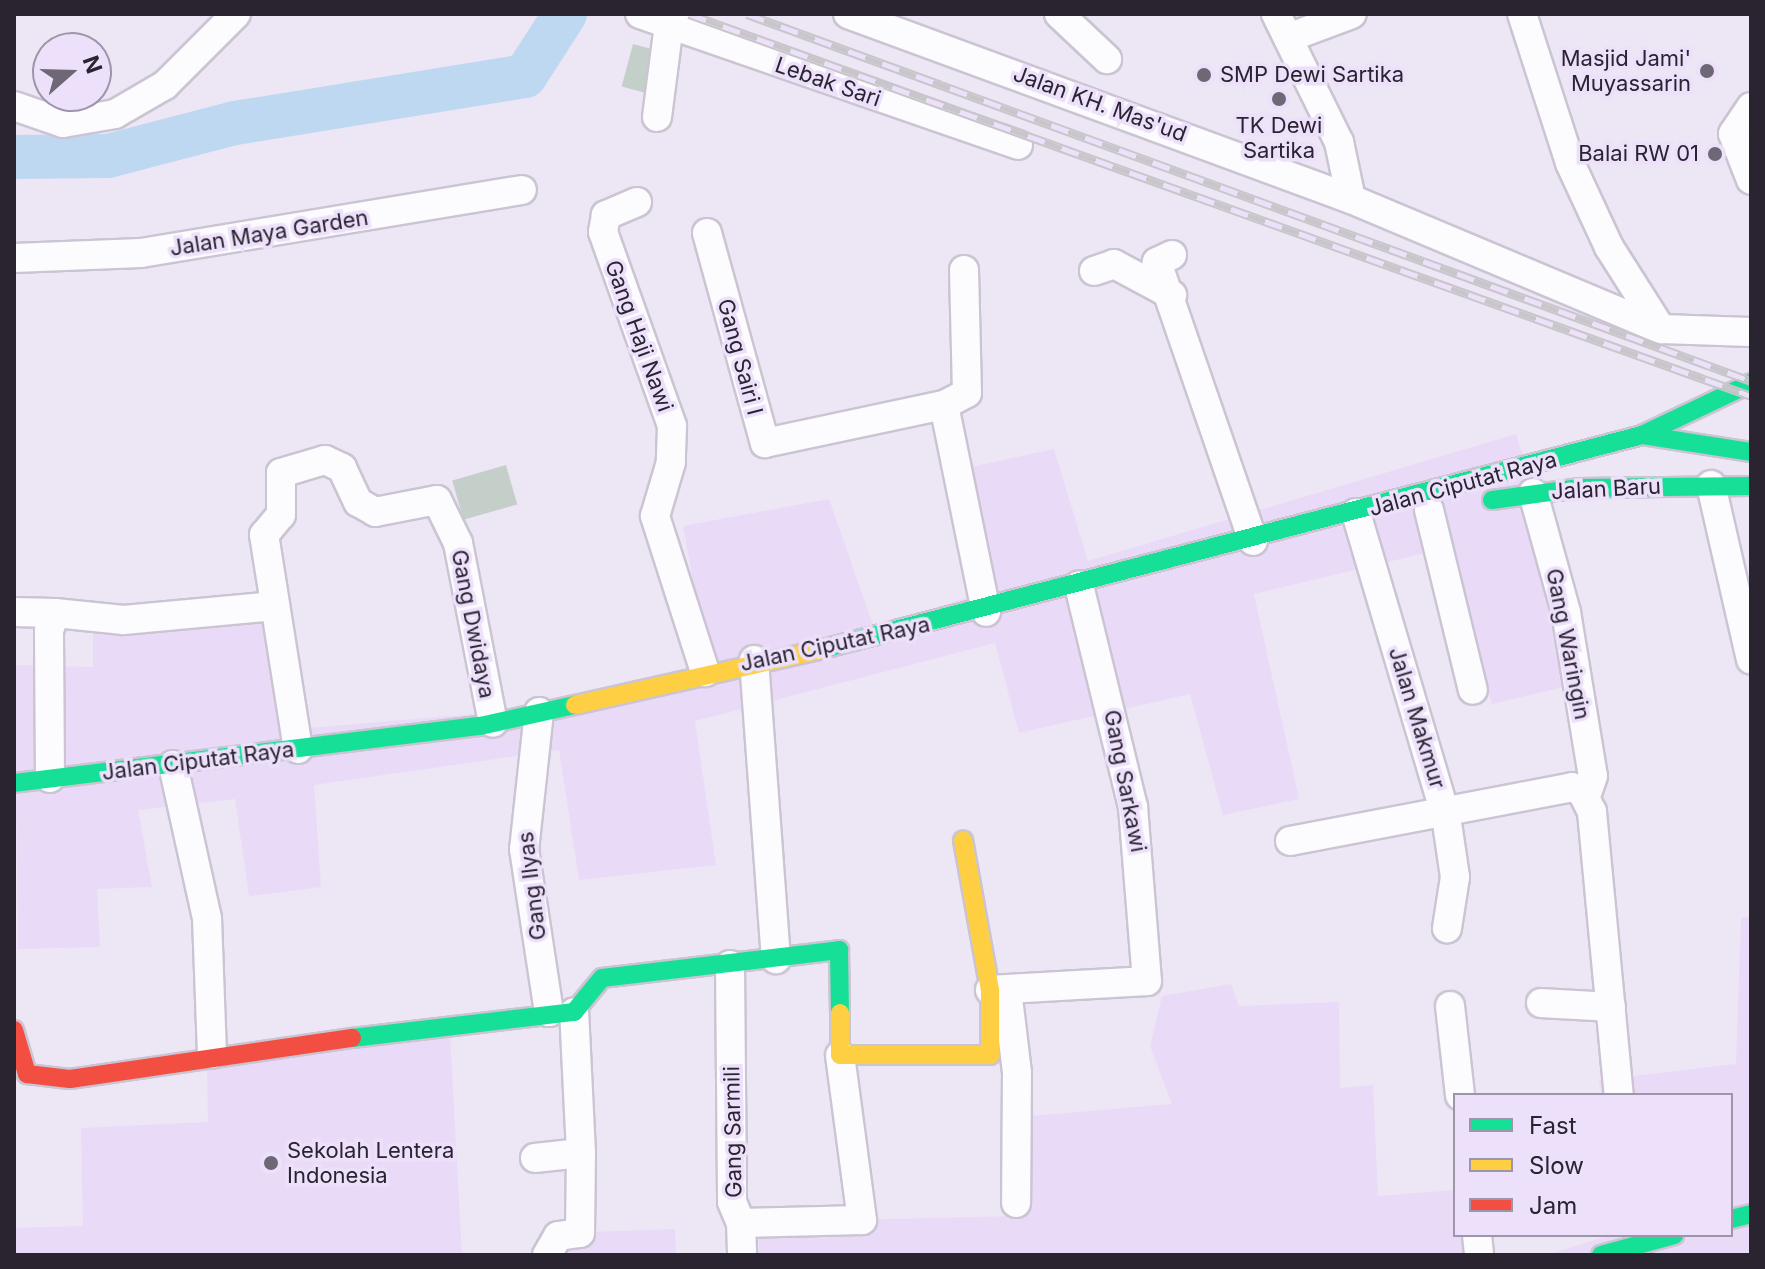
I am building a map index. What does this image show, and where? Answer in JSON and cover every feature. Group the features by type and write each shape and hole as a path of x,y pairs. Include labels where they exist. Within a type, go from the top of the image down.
{"main road":[{"path":"1642,435 1742,387"},
{"path":"1680,438 1742,387"},
{"name":"Jalan Ciputat Raya","path":"14,783 493,723 754,660 986,612 1356,513 1442,505 1642,435"},
{"path":"1642,435 1680,438 1751,452"},
{"name":"Jalan Baru","path":"1442,505 1533,493 1751,486"},
{"path":"14,1030 21,1068 35,1078 70,1079 212,1054 432,1025 562,1012 602,978 839,950 840,1055 990,1055 998,990 963,840"},
{"path":"1601,1255 1633,1241 1660,1237"}],"street":[{"path":"14,106 63,123 115,114 165,85 236,14"},
{"name":"Lebak Sari","path":"640,14 1018,145"},
{"name":"Jalan KH. Mas'ud","path":"848,14 1351,199 1661,329 1751,332"},
{"path":"1059,14 1107,59"},
{"path":"1351,199 1339,142 1282,26 1352,14"},
{"path":"1522,14 1570,163 1609,247 1661,329"},
{"path":"657,117 669,25"},
{"path":"1751,107 1733,134 1751,180"},
{"name":"Jalan Maya Garden","path":"14,258 141,253 522,190"},
{"name":"Gang Haji Nawi","path":"637,202 606,215 603,232 672,426 671,462 655,516 705,672"},
{"name":"Gang Sairi I","path":"707,233 765,443 944,405"},
{"path":"1172,255 1157,262 1172,295 1253,541"},
{"path":"1094,271 1114,264 1172,295"},
{"path":"964,270 967,393 944,405 986,612"},
{"name":"Gang Dwidaya","path":"274,606 264,535 281,515 278,479 285,469 334,462 358,502 375,512 431,496 452,525 493,723"},
{"path":"1711,485 1751,659"},
{"name":"Gang Waringin","path":"1533,493 1566,612 1593,776 1586,796"},
{"path":"1442,505 1473,690"},
{"name":"Jalan Makmur","path":"1356,513 1446,816 1572,787 1586,796"},
{"name":"Gang Sarkawi","path":"998,990 1147,981 1133,807 1079,585"},
{"path":"14,612 124,620 274,606 298,749"},
{"path":"50,778 49,631 55,613"},
{"path":"754,660 776,959"},
{"name":"Gang Ilyas","path":"539,712 524,849 562,1012 581,1153 580,1233 558,1236 547,1255"},
{"path":"173,765 207,918 212,1054"},
{"path":"1586,796 1619,1093"},
{"path":"1290,841 1446,816 1455,877 1447,928"},
{"name":"Gang Sarmili","path":"730,965 732,1202 741,1223 862,1220 840,1055"},
{"path":"998,990 1017,1073 1016,1203"},
{"path":"1541,1003 1611,1007"},
{"path":"1450,1006 1460,1093"},
{"path":"535,1158 581,1153"},
{"path":"741,1223 742,1255"}],"shaded area":[{"path":"633,44 659,51 648,93 622,87"},
{"path":"1516,434 1593,680 1492,704 1446,548 1254,594 1299,799 1223,815 1190,694 1019,733 995,643 695,721 716,865 579,880 559,750 314,785 321,887 249,896 235,799 138,810 152,887 97,889 100,947 18,949 14,665 93,667 93,622 279,609 296,729 511,711 709,668 683,526 829,499 874,628 990,590 962,469 1054,449 1088,561"},
{"path":"506,465 517,504 463,520 452,480"},
{"path":"1751,916 1751,1255 1546,1255 1604,1237 1733,1237 1733,1093 1601,1093 1599,1080 1736,1064 1741,918"},
{"path":"1231,984 1239,1006 1339,1002 1340,1088 1373,1085 1378,1196 1453,1190 1453,1237 1486,1237 1490,1255 758,1255 760,1222 1017,1216 1020,1117 1172,1104 1150,1046 1162,996"},
{"name":"Sekolah Lentera Indonesia","path":"450,1033 462,1255 14,1255 14,1228 83,1226 81,1128 208,1122 207,1065"},
{"path":"675,1229 676,1255 540,1255 539,1234"}],"waterway":[{"path":"14,157 108,156 235,123 525,76 565,14"}],"railway":[{"path":"689,14 1751,396"},
{"path":"747,14 1751,381"}],"traffic: fast":[{"path":"823,649 1642,435 1751,383"},
{"path":"1642,435 1751,452"},
{"path":"1492,500 1580,488 1751,486"},
{"path":"14,783 480,726 575,705"},
{"path":"352,1038 574,1012 602,978 839,950 840,1013"},
{"path":"1733,1218 1751,1214"},
{"path":"1601,1255 1667,1237"}],"traffic: slow":[{"path":"575,705 823,649"},
{"path":"840,1013 840,1055 990,1055 990,990 963,840"}],"traffic: jam":[{"path":"14,1030 27,1074 70,1079 352,1038"}],"place":[{"name":"Masjid Jami' Muyassarin","path":"1707,71"},
{"name":"SMP Dewi Sartika","path":"1204,75"},
{"name":"TK Dewi Sartika","path":"1279,99"},
{"name":"Balai RW 01","path":"1715,154"},
{"name":"Sekolah Lentera Indonesia","path":"271,1163"}]}
